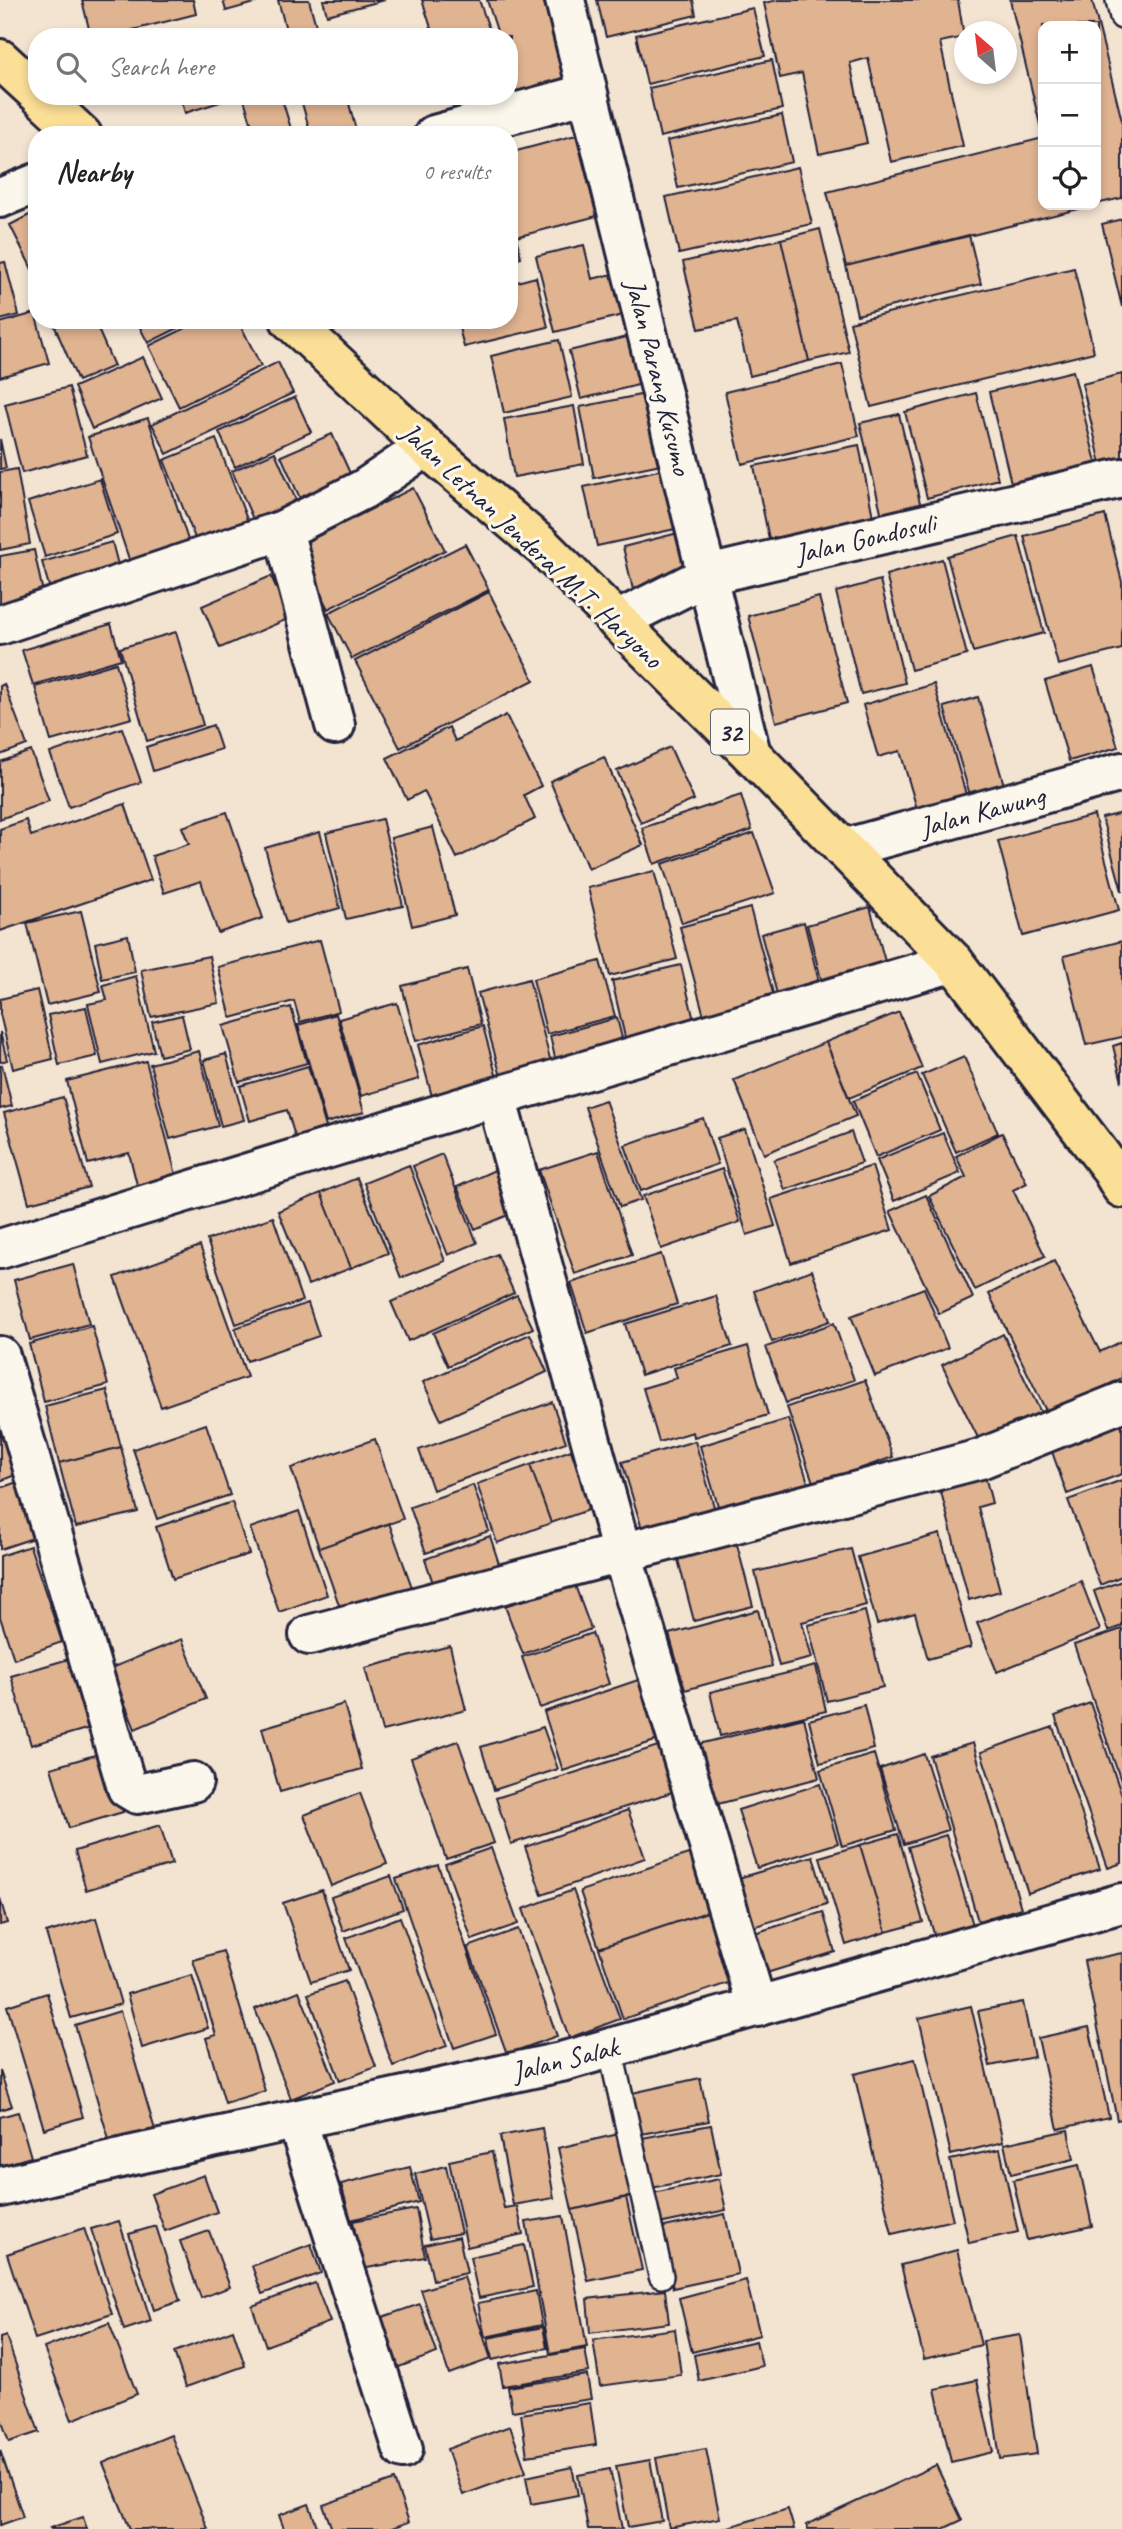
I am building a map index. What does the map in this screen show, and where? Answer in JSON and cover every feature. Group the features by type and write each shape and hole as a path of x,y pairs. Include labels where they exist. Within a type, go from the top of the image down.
{"highway":[{"path":"0,59 28,86"},
{"path":"49,105 72,126"},
{"name":"Jalan Letnan Jenderal M.T. Haryono","path":"300,329 426,447 543,547 751,754 954,962 1118,1173"}],"street":[{"name":"Jalan Parang Kusumo","path":"565,0 751,754"},
{"path":"467,126 588,93"},
{"path":"0,198 28,187"},
{"path":"0,625 283,530 364,489 426,447"},
{"name":"Jalan Gondosuli","path":"617,621 708,575 1122,478"},
{"path":"283,530 335,725"},
{"name":"Jalan Kawung","path":"843,849 1122,772"},
{"path":"0,1249 496,1097 954,962"},
{"path":"496,1097 622,1553 757,2007"},
{"path":"0,1356 127,1788 137,1794 193,1782"},
{"path":"309,1635 980,1459 1122,1402"},
{"name":"Jalan Salak","path":"0,2187 129,2156 561,2062 1122,1903"},
{"path":"297,2121 402,2449"}],"lane":[{"path":"1118,0 1122,16"},
{"path":"610,2048 661,2276"}],"building":[{"path":"82,0 193,0 196,14 141,28 89,28"},
{"path":"223,0 265,0 226,11"},
{"path":"278,0 309,0 317,28 286,28"},
{"path":"323,0 385,0 327,15"},
{"path":"422,0 479,0 489,28 431,28"},
{"path":"487,0 543,0 572,86 520,103 518,28 496,28"},
{"path":"597,0 693,0 696,15 606,37"},
{"path":"778,0 958,0 961,21 954,21 954,39 940,42 963,146 891,162 868,58 850,63 867,143 819,154 802,73 780,78 764,3"},
{"path":"1010,0 1092,0 1097,21 1038,21 1038,116 1017,21"},
{"path":"753,8 765,56 647,84 636,35"},
{"path":"1101,36 1122,121 1122,198 1101,203"},
{"path":"772,60 782,109 660,137 649,88"},
{"path":"183,105 210,105 185,113"},
{"path":"246,105 284,105 290,126 252,126"},
{"path":"303,105 349,105 355,126 308,126"},
{"path":"782,115 792,162 678,188 667,141"},
{"path":"576,135 597,216 518,236 518,151"},
{"path":"1038,139 1038,210 1075,210 846,266 827,192"},
{"path":"798,167 812,224 679,254 666,197"},
{"path":"28,216 28,261 10,225"},
{"path":"1122,219 1122,307 1102,224"},
{"path":"820,229 849,352 809,361 781,239"},
{"path":"969,235 981,284 857,315 846,266"},
{"path":"781,239 809,361 750,376 737,321 699,329 683,262"},
{"path":"584,245 592,279 629,270 639,311 555,332 536,256"},
{"path":"5,262 19,315 0,320 0,263"},
{"path":"1074,268 1094,352 871,407 850,322"},
{"path":"536,277 548,327 464,347 459,329 518,329 518,282"},
{"path":"28,315 28,329 39,329 49,363 0,377 0,323"},
{"path":"56,329 98,329 114,366 78,381"},
{"path":"141,329 176,329 148,343"},
{"path":"184,329 242,329 261,366 179,407 149,346"},
{"path":"639,334 650,382 581,399 569,351"},
{"path":"559,340 572,397 504,413 491,356"},
{"path":"143,357 162,398 92,429 74,387"},
{"path":"278,362 293,393 167,454 152,424"},
{"path":"842,364 859,436 742,464 725,392"},
{"path":"1073,371 1097,466 1012,487 989,392"},
{"path":"1122,374 1122,463 1102,468 1082,384"},
{"path":"69,387 87,455 22,473 5,404"},
{"path":"660,391 675,461 594,478 580,407"},
{"path":"976,393 998,479 927,498 905,412"},
{"path":"295,397 311,432 235,467 219,432"},
{"path":"574,406 584,464 514,477 504,419"},
{"path":"899,414 921,507 882,516 860,423"},
{"path":"148,418 189,543 130,562 88,437"},
{"path":"332,434 355,484 304,507 281,456"},
{"path":"0,439 6,468 0,469"},
{"path":"216,439 248,522 197,543 164,460"},
{"path":"859,445 873,517 769,539 754,466"},
{"path":"275,452 299,507 256,526 232,471"},
{"path":"676,466 689,526 597,546 584,487"},
{"path":"17,469 30,544 0,550 0,472"},
{"path":"100,479 117,534 45,557 28,502"},
{"path":"413,488 445,550 328,609 296,547"},
{"path":"1105,515 1122,582 1122,649 1058,665 1024,536"},
{"path":"678,533 689,581 634,594 623,547"},
{"path":"1018,536 1044,633 973,652 947,556"},
{"path":"112,542 122,580 53,600 42,562"},
{"path":"465,544 489,590 352,659 328,613"},
{"path":"34,550 46,607 0,616 0,556"},
{"path":"942,559 967,655 911,670 886,575"},
{"path":"271,576 290,618 220,648 202,606"},
{"path":"880,580 905,683 861,694 836,592"},
{"path":"489,592 534,680 400,748 355,661"},
{"path":"819,597 847,703 776,722 748,616"},
{"path":"111,624 121,659 33,685 22,650"},
{"path":"176,632 203,725 147,741 120,648"},
{"path":"116,663 132,718 51,741 35,687"},
{"path":"1093,667 1118,747 1069,761 1045,681"},
{"path":"4,684 27,745 0,755 0,686"},
{"path":"934,684 969,805 920,819 900,751 878,757 863,705"},
{"path":"978,697 1007,795 973,805 944,707"},
{"path":"506,715 541,786 524,795 535,819 457,858 424,791 407,800 387,758 449,727 455,741"},
{"path":"213,725 221,749 153,771 146,747"},
{"path":"122,728 141,782 69,807 50,753"},
{"path":"670,747 694,800 641,823 617,771"},
{"path":"31,751 49,801 0,819 0,762"},
{"path":"604,757 643,845 588,869 550,781"},
{"path":"741,795 752,830 654,864 642,828"},
{"path":"125,804 151,880 0,931 0,829 26,820 31,836"},
{"path":"227,812 263,918 218,933 201,881 164,893 152,856 189,844 182,827"},
{"path":"1122,813 1122,891 1102,818"},
{"path":"1094,815 1119,910 1023,936 998,841"},
{"path":"382,819 403,906 346,919 326,833"},
{"path":"433,827 455,915 412,926 391,838"},
{"path":"320,832 340,908 286,923 265,848"},
{"path":"754,833 775,893 682,923 662,864"},
{"path":"654,871 677,959 610,976 588,888"},
{"path":"870,907 889,976 825,994 807,925"},
{"path":"750,908 777,1008 707,1027 680,927"},
{"path":"81,911 101,992 47,1005 27,923"},
{"path":"804,922 823,998 781,1009 761,934"},
{"path":"128,935 135,972 102,979 95,943"},
{"path":"320,940 339,1011 300,1022 294,1001 231,1018 218,967"},
{"path":"1122,941 1122,1037 1086,1045 1064,956"},
{"path":"209,956 219,1003 151,1017 141,970"},
{"path":"600,961 615,1016 547,1034 533,979"},
{"path":"681,965 696,1029 627,1046 612,981"},
{"path":"467,969 481,1024 416,1041 402,986"},
{"path":"136,976 154,1051 102,1064 88,1004 107,1000 103,985"},
{"path":"529,979 553,1070 503,1084 478,993"},
{"path":"37,990 53,1059 13,1069 0,1014 0,999"},
{"path":"397,1003 419,1079 361,1096 339,1019"},
{"path":"86,1007 97,1056 59,1065 48,1015"},
{"path":"291,1007 307,1063 239,1082 223,1026"},
{"path":"899,1012 922,1068 849,1098 826,1042"},
{"path":"336,1014 364,1112 326,1123 298,1025"},
{"path":"182,1015 190,1049 160,1056 152,1022"},
{"path":"617,1018 626,1054 558,1071 550,1036"},
{"path":"483,1026 498,1082 433,1100 418,1045"},
{"path":"0,1032 7,1060 0,1062"},
{"path":"826,1042 856,1116 764,1154 734,1080"},
{"path":"1122,1043 1122,1082 1113,1046"},
{"path":"199,1051 218,1126 170,1139 150,1064"},
{"path":"226,1054 244,1120 221,1126 204,1060"},
{"path":"964,1057 998,1133 956,1152 922,1075"},
{"path":"146,1061 178,1182 139,1193 129,1153 88,1164 67,1081"},
{"path":"2,1065 12,1106 0,1109 0,1066"},
{"path":"308,1066 330,1141 299,1150 287,1110 250,1121 240,1086"},
{"path":"917,1074 940,1130 876,1157 853,1101"},
{"path":"63,1097 89,1187 29,1203 4,1113"},
{"path":"605,1100 641,1200 620,1207 585,1107"},
{"path":"703,1118 718,1164 641,1191 625,1145"},
{"path":"745,1129 775,1226 747,1235 717,1138"},
{"path":"851,1132 862,1163 785,1190 774,1160"},
{"path":"943,1133 960,1173 894,1201 877,1160"},
{"path":"1002,1133 1027,1183 1013,1190 1045,1256 975,1290 929,1196 966,1177 956,1156"},
{"path":"598,1151 632,1255 575,1274 539,1170"},
{"path":"442,1154 477,1243 448,1255 413,1166"},
{"path":"409,1165 445,1261 401,1278 364,1183"},
{"path":"872,1166 892,1230 791,1263 771,1199"},
{"path":"499,1168 518,1211 475,1229 457,1187"},
{"path":"722,1169 740,1222 661,1249 643,1196"},
{"path":"357,1178 388,1253 351,1268 321,1193"},
{"path":"321,1193 351,1268 308,1285 278,1211"},
{"path":"926,1195 973,1298 939,1314 890,1211"},
{"path":"273,1217 302,1301 236,1324 207,1240"},
{"path":"200,1246 247,1377 161,1407 115,1277"},
{"path":"497,1254 514,1293 408,1341 391,1302"},
{"path":"661,1254 677,1304 587,1333 571,1283"},
{"path":"1054,1261 1100,1352 1122,1341 1122,1378 1048,1415 989,1294"},
{"path":"73,1264 89,1324 30,1340 14,1280"},
{"path":"812,1270 830,1321 772,1342 754,1291"},
{"path":"924,1288 948,1348 875,1376 851,1316"},
{"path":"517,1295 533,1328 448,1366 433,1333"},
{"path":"716,1296 732,1346 641,1375 625,1324"},
{"path":"308,1303 319,1336 247,1361 235,1328"},
{"path":"834,1323 854,1380 786,1403 766,1347"},
{"path":"92,1326 108,1385 44,1402 29,1344"},
{"path":"530,1334 547,1372 441,1420 423,1382"},
{"path":"1003,1334 1045,1421 984,1450 942,1365"},
{"path":"748,1346 768,1415 694,1437 693,1432 659,1442 643,1388 677,1378 674,1368"},
{"path":"865,1380 893,1457 814,1485 787,1407"},
{"path":"107,1390 121,1447 59,1463 45,1406"},
{"path":"552,1402 566,1442 433,1490 419,1450"},
{"path":"0,1413 28,1470 0,1481"},
{"path":"788,1419 811,1492 722,1519 700,1446"},
{"path":"1122,1419 1122,1474 1067,1494 1050,1446"},
{"path":"206,1424 230,1495 157,1519 133,1449"},
{"path":"375,1439 403,1519 319,1548 291,1468"},
{"path":"695,1441 717,1517 645,1539 622,1462"},
{"path":"121,1447 138,1512 76,1527 59,1463"},
{"path":"571,1450 591,1509 551,1523 530,1465"},
{"path":"530,1465 551,1523 497,1543 477,1484"},
{"path":"984,1472 992,1503 978,1507 1000,1591 969,1600 939,1484"},
{"path":"26,1479 45,1534 0,1549 0,1488"},
{"path":"1122,1480 1122,1576 1100,1585 1068,1500"},
{"path":"473,1485 489,1531 426,1553 410,1507"},
{"path":"232,1502 249,1554 173,1579 156,1527"},
{"path":"299,1511 327,1595 279,1612 250,1528"},
{"path":"389,1523 414,1593 344,1619 319,1548"},
{"path":"734,1533 753,1606 694,1621 675,1548"},
{"path":"940,1534 971,1647 928,1659 915,1613 877,1624 858,1557"},
{"path":"490,1536 502,1573 437,1595 425,1559"},
{"path":"30,1546 62,1642 14,1659 0,1617 0,1556"},
{"path":"851,1549 866,1605 802,1622 812,1658 779,1666 755,1572"},
{"path":"573,1580 591,1629 523,1654 505,1606"},
{"path":"1081,1581 1100,1630 997,1672 977,1623"},
{"path":"1122,1581 1122,1626 1108,1631 1094,1591"},
{"path":"758,1610 772,1666 685,1690 669,1634"},
{"path":"865,1611 883,1687 827,1701 808,1625"},
{"path":"1122,1629 1122,1784 1074,1645"},
{"path":"592,1633 609,1684 540,1708 522,1657"},
{"path":"182,1639 206,1699 135,1729 111,1668"},
{"path":"450,1646 466,1710 382,1731 365,1668"},
{"path":"72,1658 93,1727 31,1745 11,1676"},
{"path":"816,1666 826,1711 720,1736 710,1692"},
{"path":"641,1679 661,1739 563,1771 544,1712"},
{"path":"1090,1703 1122,1796 1122,1863 1108,1868 1055,1716"},
{"path":"344,1704 362,1769 280,1792 262,1728"},
{"path":"864,1705 874,1749 820,1763 809,1720"},
{"path":"804,1718 819,1778 714,1805 699,1744"},
{"path":"543,1727 558,1769 494,1790 481,1747"},
{"path":"1053,1727 1100,1869 1028,1893 981,1752"},
{"path":"458,1741 494,1843 446,1859 411,1758"},
{"path":"973,1743 1021,1908 978,1921 930,1756"},
{"path":"658,1746 672,1792 511,1844 496,1798"},
{"path":"105,1752 123,1812 69,1828 51,1768"},
{"path":"874,1754 896,1830 842,1846 820,1770"},
{"path":"924,1754 948,1830 904,1844 880,1769"},
{"path":"820,1784 838,1843 757,1868 738,1810"},
{"path":"360,1793 387,1864 331,1886 304,1815"},
{"path":"628,1810 645,1858 542,1895 525,1847"},
{"path":"160,1825 172,1864 86,1890 75,1851"},
{"path":"898,1834 923,1922 886,1932 860,1845"},
{"path":"946,1835 976,1935 938,1947 908,1847"},
{"path":"860,1845 886,1932 846,1945 820,1857"},
{"path":"491,1848 518,1924 472,1940 445,1864"},
{"path":"691,1853 710,1911 599,1948 580,1891"},
{"path":"813,1856 827,1904 746,1929 732,1880"},
{"path":"438,1865 496,2034 454,2048 396,1879"},
{"path":"391,1876 403,1909 343,1931 331,1897"},
{"path":"322,1890 349,1970 311,1982 283,1903"},
{"path":"573,1890 620,2019 569,2038 523,1909"},
{"path":"0,1898 7,1923 0,1925"},
{"path":"710,1911 734,1981 623,2019 599,1948"},
{"path":"823,1912 835,1952 760,1975 748,1935"},
{"path":"400,1917 447,2046 393,2066 346,1938"},
{"path":"96,1918 121,2004 71,2018 46,1933"},
{"path":"518,1929 557,2036 507,2054 468,1947"},
{"path":"223,1951 265,2091 225,2103 206,2038 216,2035 193,1960"},
{"path":"1122,1953 1122,2119 1117,2120 1084,1961"},
{"path":"192,1975 208,2028 142,2048 127,1994"},
{"path":"345,1981 376,2067 340,2081 308,1994"},
{"path":"299,1991 335,2081 291,2099 255,2009"},
{"path":"47,1993 83,2117 44,2129 7,2006"},
{"path":"1023,2002 1034,2057 990,2066 978,2011"},
{"path":"971,2006 1003,2142 951,2155 919,2018"},
{"path":"120,2011 155,2130 110,2143 75,2025"},
{"path":"1089,2027 1109,2117 1058,2129 1038,2038"},
{"path":"915,2059 953,2220 892,2234 854,2074"},
{"path":"0,2071 12,2106 0,2110"},
{"path":"700,2078 709,2121 641,2134 632,2093"},
{"path":"18,2112 31,2157 0,2166 0,2117"},
{"path":"711,2125 721,2174 651,2188 642,2138"},
{"path":"542,2128 554,2198 513,2205 500,2136"},
{"path":"1068,2130 1074,2159 1011,2174 1004,2144"},
{"path":"623,2133 637,2195 572,2210 558,2148"},
{"path":"1000,2149 1018,2232 969,2243 950,2160"},
{"path":"492,2152 504,2208 517,2206 523,2234 467,2247 449,2161"},
{"path":"1079,2165 1092,2226 1027,2240 1013,2180"},
{"path":"446,2166 461,2233 430,2239 415,2174"},
{"path":"410,2167 419,2202 351,2220 341,2184"},
{"path":"204,2175 217,2212 165,2231 151,2194"},
{"path":"719,2179 726,2210 659,2224 653,2193"},
{"path":"626,2197 642,2270 588,2281 572,2210"},
{"path":"416,2209 425,2257 362,2269 353,2221"},
{"path":"725,2214 738,2274 673,2288 660,2228"},
{"path":"563,2216 587,2347 550,2354 526,2222"},
{"path":"119,2221 151,2321 124,2330 91,2229"},
{"path":"156,2226 180,2301 154,2310 129,2234"},
{"path":"84,2228 112,2314 35,2339 7,2254"},
{"path":"209,2231 230,2287 201,2298 180,2241"},
{"path":"459,2237 467,2273 433,2280 425,2245"},
{"path":"311,2244 321,2273 262,2294 252,2266"},
{"path":"524,2245 533,2287 479,2298 470,2257"},
{"path":"957,2250 981,2345 924,2359 901,2265"},
{"path":"464,2277 491,2359 449,2374 421,2290"},
{"path":"746,2280 760,2335 692,2352 679,2298"},
{"path":"315,2283 330,2322 266,2346 252,2306"},
{"path":"665,2290 669,2323 590,2333 587,2299"},
{"path":"536,2291 542,2325 485,2337 478,2303"},
{"path":"420,2304 437,2353 391,2370 373,2320"},
{"path":"109,2323 137,2394 72,2420 44,2348"},
{"path":"543,2327 547,2348 492,2360 488,2338"},
{"path":"675,2329 681,2375 600,2386 593,2340"},
{"path":"233,2330 245,2366 186,2387 174,2352"},
{"path":"1020,2335 1037,2454 1000,2459 983,2341"},
{"path":"6,2336 39,2432 9,2442 0,2416 0,2338"},
{"path":"756,2341 762,2366 699,2381 694,2355"},
{"path":"585,2349 589,2372 503,2386 499,2364"},
{"path":"587,2375 591,2399 512,2411 508,2387"},
{"path":"977,2380 993,2452 951,2462 935,2389"},
{"path":"590,2403 596,2445 527,2456 521,2414"},
{"path":"510,2426 526,2472 463,2495 447,2449"},
{"path":"171,2435 208,2529 130,2529 103,2463"},
{"path":"706,2449 720,2518 669,2528 656,2458"},
{"path":"0,2450 23,2517 0,2525"},
{"path":"650,2460 662,2521 628,2527 616,2466"},
{"path":"936,2465 962,2520 943,2529 808,2529 806,2525"},
{"path":"572,2467 578,2495 531,2504 526,2477"},
{"path":"610,2469 622,2529 588,2529 578,2475"},
{"path":"394,2480 409,2522 389,2529 332,2529 323,2505"},
{"path":"309,2504 318,2529 284,2529 279,2515"},
{"path":"788,2509 794,2529 722,2529"},
{"path":"83,2517 87,2529 50,2528"}]}
